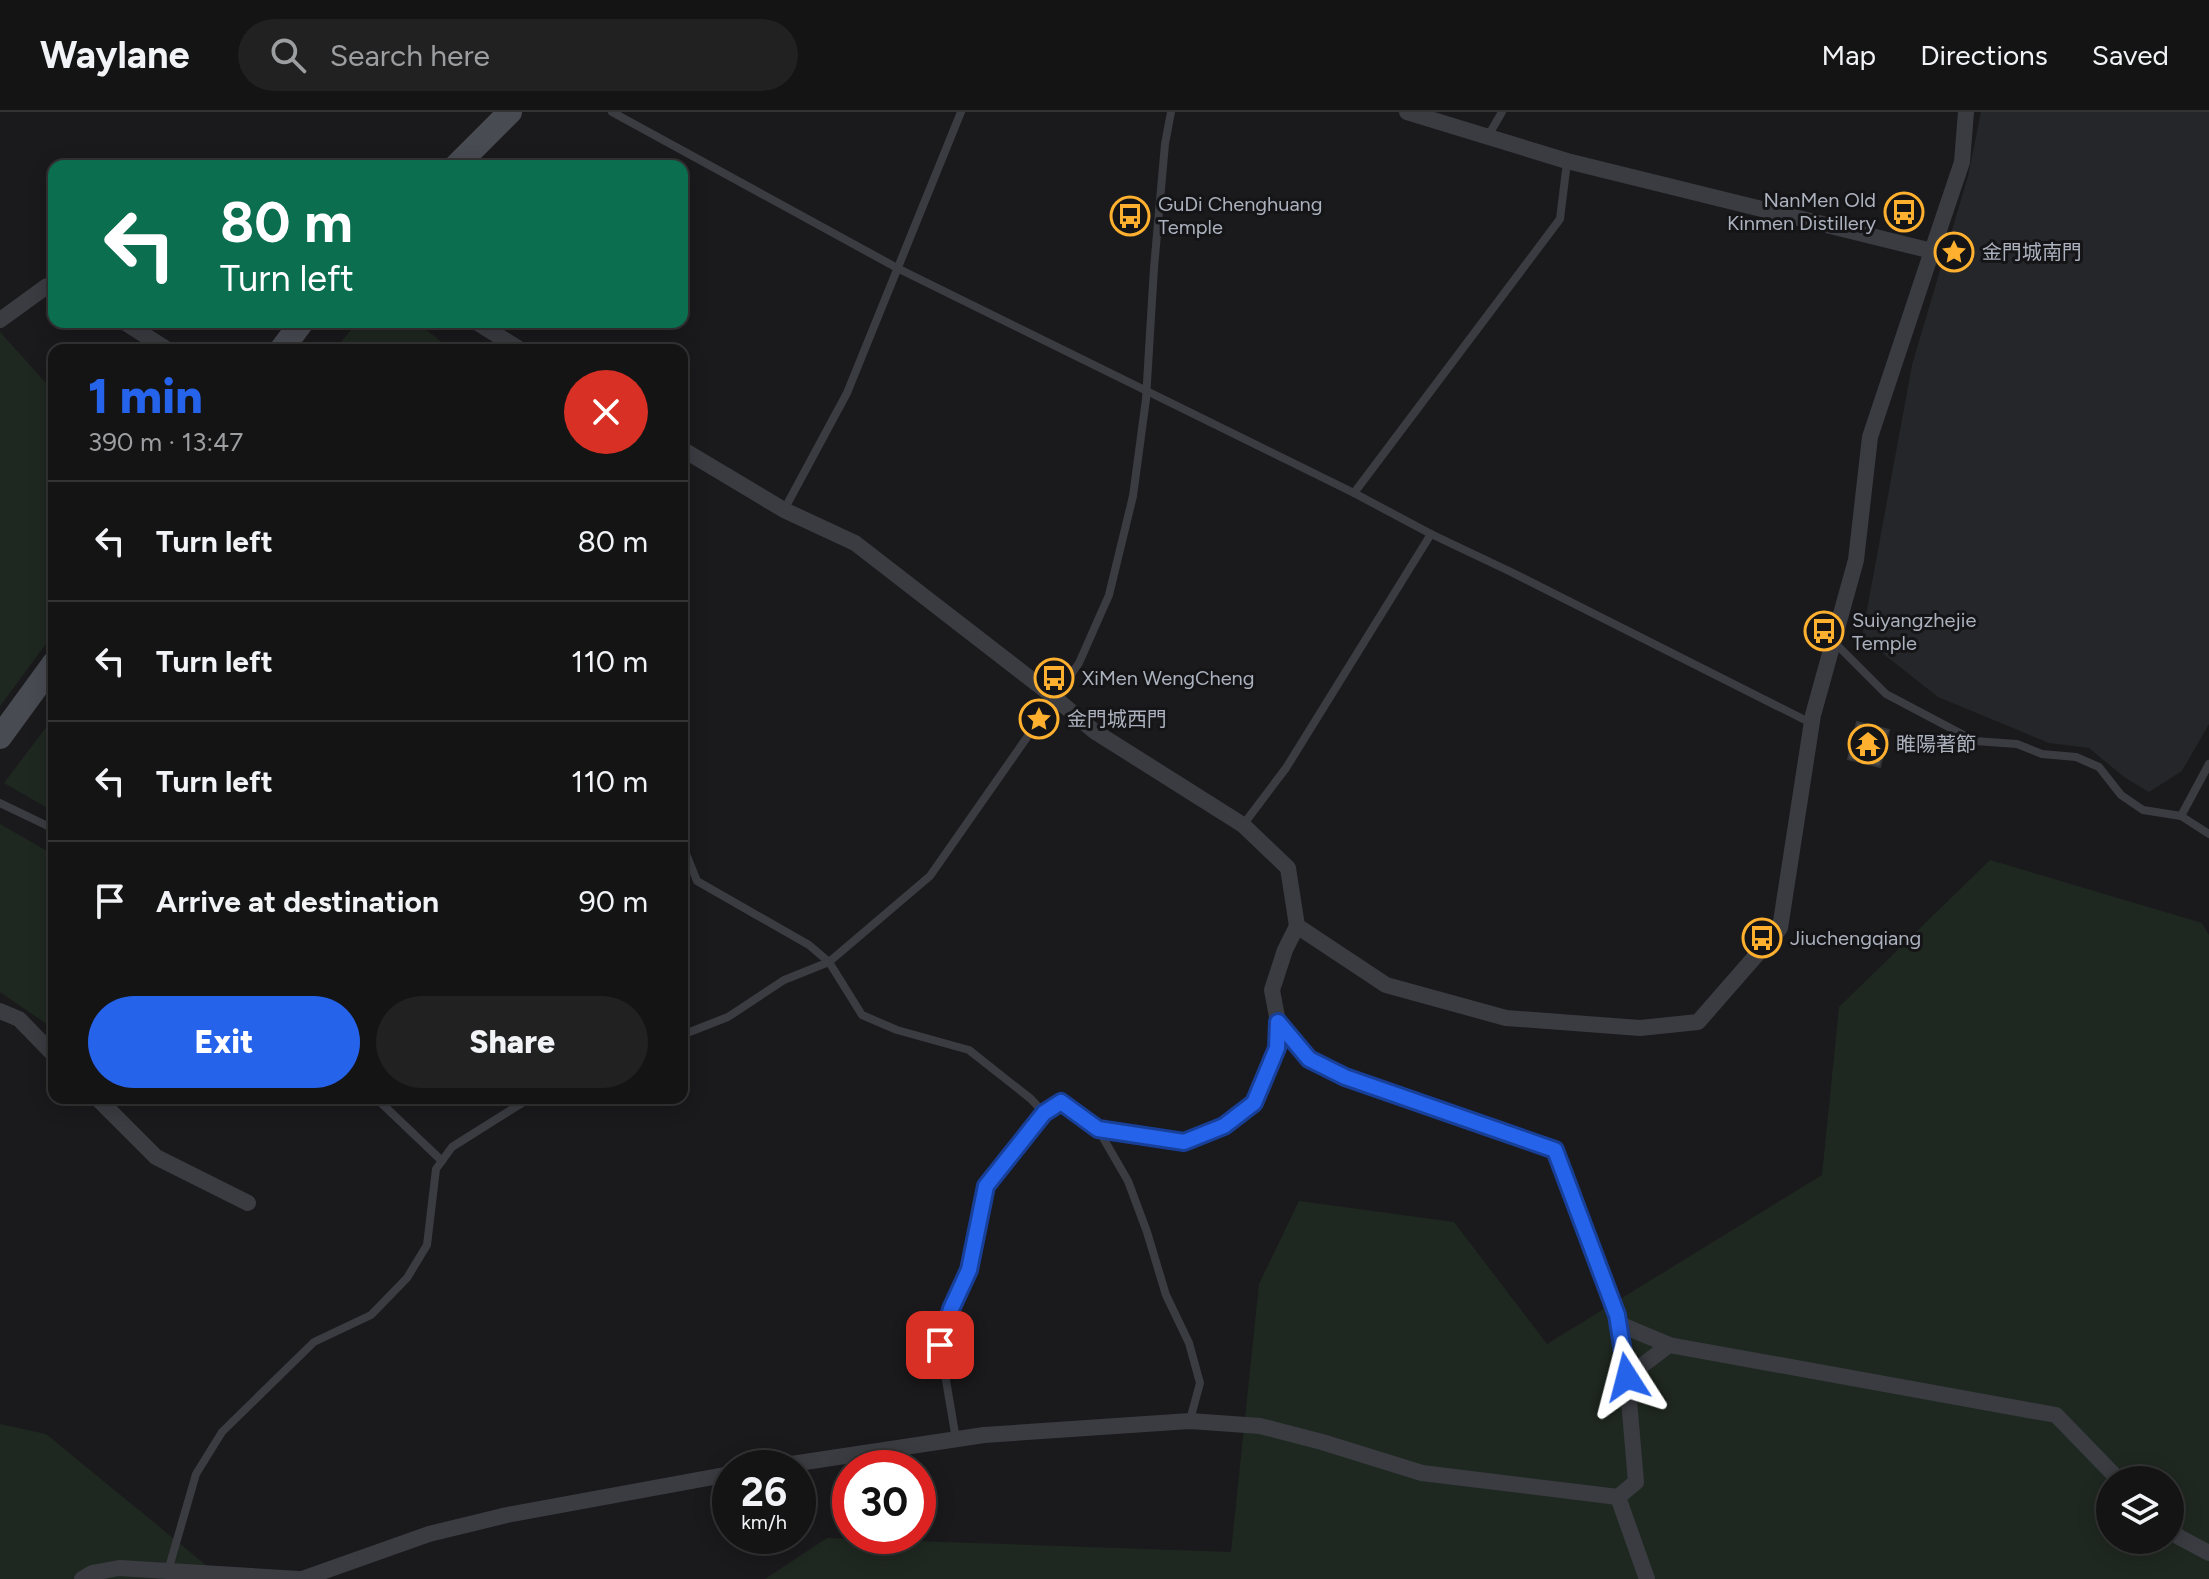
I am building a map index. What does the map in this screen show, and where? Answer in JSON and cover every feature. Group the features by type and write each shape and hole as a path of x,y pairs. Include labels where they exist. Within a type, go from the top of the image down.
{"main road":[{"path":"462,160 510,112"},
{"path":"0,737 48,671"}],"street":[{"path":"1407,112 1567,161 1932,251"},
{"path":"1297,926 1386,985 1506,1018 1640,1028 1698,1022 1780,928 1812,724 1856,560 1870,437 1962,162 1966,112"},
{"path":"0,320 48,286"},
{"path":"133,328 159,344"},
{"path":"486,328 511,344"},
{"path":"688,453 784,510 855,543 1094,731 1243,825 1288,868 1297,926 1285,950 1272,990 1278,1022 1309,1059 1345,1077 1555,1150 1619,1324 1636,1482 1618,1497 1422,1473 1260,1426 1190,1421 984,1435 816,1460"},
{"path":"0,1011 19,1019 48,1049"},
{"path":"103,1104 156,1157 248,1203"},
{"path":"1619,1324 1669,1345 2056,1415 2105,1466"},
{"path":"1627,1377 1669,1345"},
{"path":"82,1579 92,1573 119,1568 300,1579 442,1531 507,1515 712,1477"},
{"path":"1618,1497 1647,1579"},
{"path":"2184,1540 2209,1553"}],"lane":[{"path":"612,112 899,269 1354,493 1812,724"},
{"path":"784,510 847,393 961,112"},
{"path":"688,1033 728,1017 784,980 829,962 930,876 1079,663 1109,595 1133,496 1147,392 1154,268 1165,144 1171,112"},
{"path":"1488,136 1502,112"},
{"path":"1354,493 1560,219 1567,161"},
{"path":"1243,825 1294,756 1431,534"},
{"path":"1834,641 1886,694 1975,741 2017,744 2042,754 2076,757 2099,767 2121,795 2143,810 2181,816 2209,834"},
{"path":"2181,816 2209,764"},
{"path":"0,803 48,826"},
{"path":"688,859 697,881 809,945 829,962 862,1015 897,1030 969,1050 1044,1113"},
{"path":"1098,1129 1184,1142 1224,1126 1254,1103 1277,1048 1278,1022"},
{"path":"956,1439 940,1345 951,1309 969,1270 986,1186 1044,1113 1061,1102 1098,1129 1128,1181 1166,1295 1189,1343 1200,1383 1190,1421"},
{"path":"382,1104 442,1161"},
{"path":"168,1571 196,1474 222,1432 314,1342 371,1315 407,1278 427,1245 436,1169 452,1147 520,1104"}],"shaded area":[{"path":"1981,112 2209,112 2209,724 2182,771 2149,792 2124,777 2089,748 2049,743 1938,697 1862,637 1912,365 1968,176"},
{"path":"352,328 424,328 444,344 340,344"},
{"path":"0,332 48,385 48,641 0,706"},
{"path":"48,725 48,809 4,783"},
{"path":"0,824 48,852 48,1025 0,992"},
{"path":"1990,860 2202,923 2209,935 2209,1579 765,1579 803,1554 816,1554 816,1545 827,1538 832,1538 832,1554 936,1554 936,1542 1231,1552 1259,1284 1299,1201 1454,1222 1547,1344 1822,1175 1839,1007"},
{"path":"0,1424 46,1434 223,1579 0,1579"}],"building":[{"name":"睢陽著節","path":"1857,722 1889,730 1880,767 1848,759"}],"place":[{"name":"NanMen Old Kinmen Distillery","path":"1904,212"},
{"name":"GuDi Chenghuang Temple","path":"1130,216"},
{"name":"金門城南門","path":"1954,252"},
{"name":"Suiyangzhejie Temple","path":"1824,631"},
{"name":"XiMen WengCheng","path":"1054,678"},
{"name":"金門城西門","path":"1039,719"},
{"name":"睢陽著節","path":"1868,744"},
{"name":"Jiuchengqiang","path":"1762,938"}],"route":[{"path":"940,1345 951,1309 969,1270 986,1186 1044,1113 1061,1102 1098,1129 1184,1142 1224,1126 1254,1103 1277,1048 1278,1022 1309,1059 1345,1077 1555,1150 1617,1315 1627,1377"}]}
